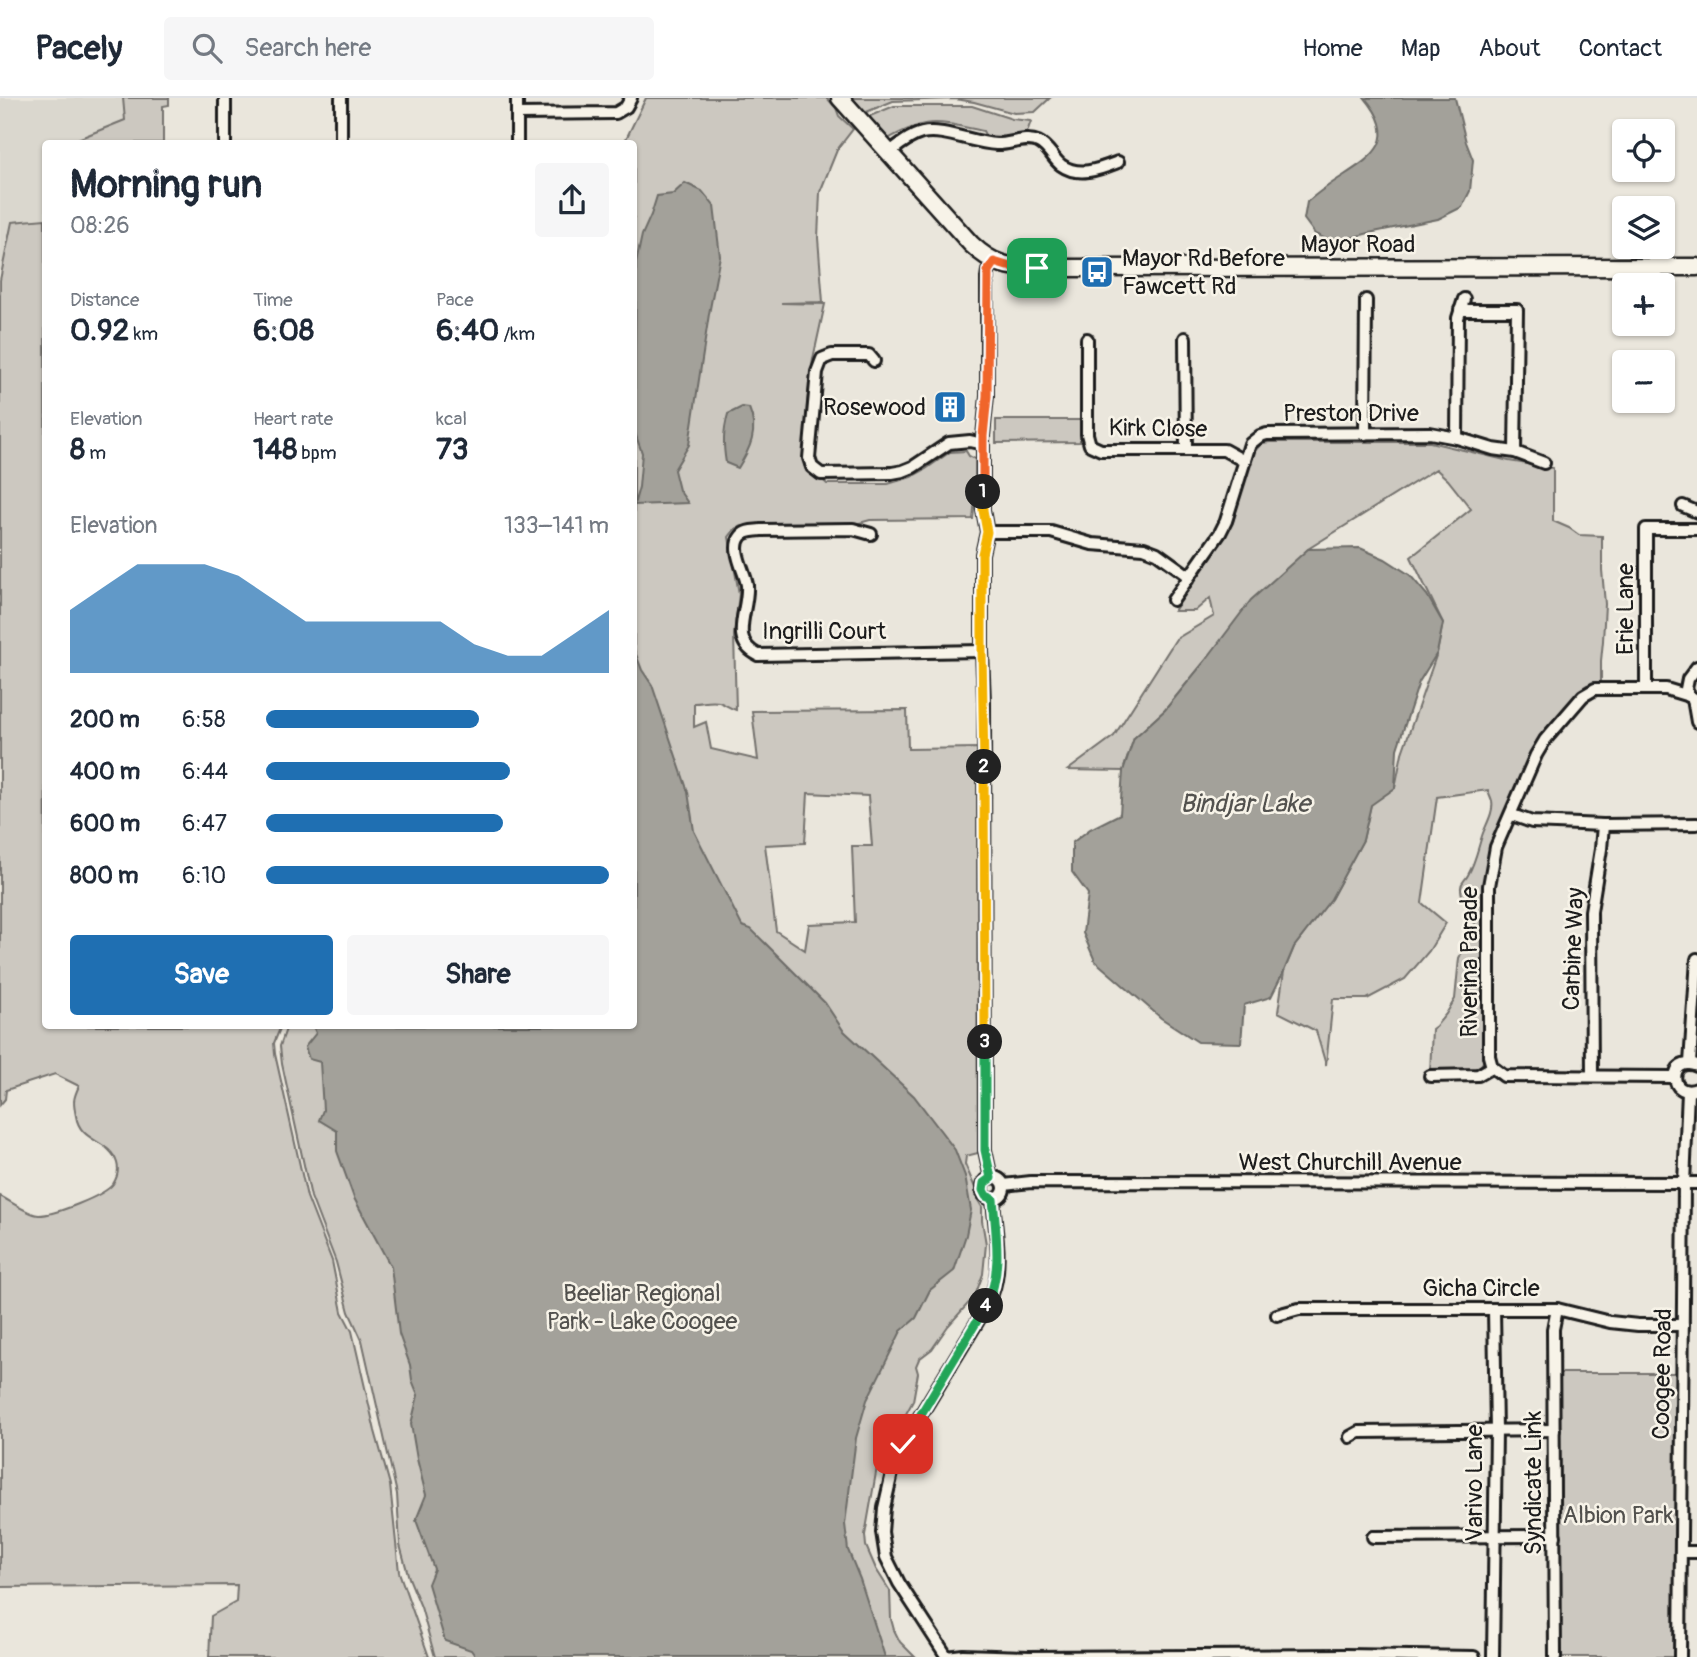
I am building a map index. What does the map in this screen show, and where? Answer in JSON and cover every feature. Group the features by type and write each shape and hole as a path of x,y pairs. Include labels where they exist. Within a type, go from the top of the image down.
{"main road":[{"path":"840,98 971,244 994,262"},
{"name":"Mayor Road","path":"994,262 1007,266 1039,268 1697,267"}],"street":[{"path":"225,98 225,140"},
{"path":"341,98 341,140"},
{"path":"517,98 517,140"},
{"path":"517,114 616,113 626,107 631,98"},
{"path":"890,152 914,135 925,132 999,144 1037,141 1047,148 1061,165 1078,172 1097,170 1118,162"},
{"path":"991,1178 985,1150 982,554 987,532 983,510 983,444 987,396 987,278 994,262"},
{"path":"1365,434 1366,300"},
{"path":"1457,438 1458,318 1462,305 1517,310 1516,452"},
{"path":"1185,338 1186,450"},
{"name":"Kirk Close","path":"1087,339 1087,434 1090,445 1101,450 1224,450 1244,461"},
{"path":"874,361 870,355 832,355 822,359 817,372 809,458 812,467 821,474 904,471 949,443 970,441 983,444"},
{"name":"Preston Drive","path":"1173,600 1220,533 1250,444 1260,436 1430,433 1516,452 1544,463"},
{"path":"1683,506 1697,512"},
{"name":"Ingrilli Court","path":"870,534 853,529 761,530 748,531 740,537 736,547 746,581 747,595 741,634 748,650 758,655 982,651"},
{"name":"Erie Lane","path":"1646,689 1646,529 1697,529"},
{"path":"987,532 1051,532 1092,544 1144,548 1157,553 1189,576"},
{"path":"1666,689 1694,674"},
{"path":"1694,674 1686,689 1693,699 1697,722"},
{"name":"Riverina Parade","path":"1646,689 1595,689 1583,696 1545,740 1536,755 1496,848 1489,886 1489,1056 1492,1067 1504,1076 1675,1077"},
{"path":"1646,689 1666,689 1693,699"},
{"path":"1511,815 1532,822 1603,825 1697,824"},
{"name":"Carbine Way","path":"1592,1076 1591,911 1603,825"},
{"path":"1692,1090 1682,1090 1677,1086 1675,1077 1679,1067 1693,1065 1697,959"},
{"path":"1430,1076 1478,1075 1492,1067"},
{"name":"Coogee Road","path":"1680,1657 1684,1183 1692,1090"},
{"path":"991,1178 999,1179 1003,1185 1002,1194 993,1199 986,1196 983,1190 984,1183 991,1178"},
{"name":"West Churchill Avenue","path":"1003,1185 1031,1182 1697,1183"},
{"path":"993,1199 997,1274 992,1293 903,1444 892,1473 884,1508 882,1532 886,1557 899,1583 947,1657 1474,1657"},
{"name":"Varivo Lane","path":"1493,1657 1496,1431 1494,1308"},
{"name":"Gicha Circle","path":"1277,1315 1299,1309 1557,1309 1610,1322 1683,1325"},
{"name":"Syndicate Link","path":"1555,1657 1553,1329 1557,1309"},
{"path":"1350,1437 1359,1432 1554,1430"},
{"path":"1373,1537 1555,1536"},
{"path":"1681,1552 1697,1552"}],"shaded area":[{"path":"0,98 123,98 125,120 75,140 42,140 42,219 12,222 0,280"}],"green space":[{"path":"123,98 169,98 169,105 163,106 163,140 75,140 125,120"},
{"name":"Beeliar Regional Park - Lake Coogee","path":"646,98 827,98 839,116 853,129 837,150 820,192 818,238 823,302 781,303 825,304 807,402 804,465 809,473 827,484 888,484 911,477 950,452 966,451 975,459 973,519 870,520 856,524 742,526 735,529 729,537 739,594 734,635 736,710 716,701 694,703 694,727 706,722 711,749 758,760 752,711 907,710 908,749 979,748 978,1153 966,1156 965,1164 982,1207 986,1244 983,1274 975,1296 932,1349 919,1359 913,1401 877,1467 865,1535 866,1546 876,1569 890,1591 894,1630 900,1642 915,1657 435,1657 400,1545 397,1494 362,1340 349,1312 336,1262 311,1197 280,1046 286,1029 637,1029 637,140 625,140","holes":["808,793 868,796 872,846 852,846 855,922 809,924 805,950 776,931 765,845 805,843"]},
{"path":"850,98 1050,98 1035,112 1014,113 955,99 893,101 864,113"},
{"path":"894,106 972,106 1012,119 1031,121 1026,135 986,137 983,131 934,123 914,127 888,139 868,119"},
{"path":"42,219 42,1029 280,1029 274,1043 275,1054 307,1197 332,1261 342,1312 352,1331 390,1485 399,1572 429,1657 209,1657 211,1616 236,1602 237,1585 0,1587 0,1196 30,1213 39,1215 56,1212 108,1189 114,1182 118,1168 108,1149 79,1125 74,1103 79,1086 55,1074 6,1090 5,1099 0,1105 0,280 12,222"},
{"path":"996,420 1080,420 1080,442 996,443"},
{"path":"1430,442 1509,461 1553,468 1553,521 1579,535 1602,536 1605,604 1601,682 1581,689 1539,742 1491,852 1486,873 1485,1059 1478,1070 1430,1073 1432,1029 1455,999 1459,958 1475,925 1461,887 1473,864 1491,813 1492,801 1488,790 1437,797 1422,903 1446,923 1429,951 1405,979 1367,999 1333,999 1326,1065 1316,1031 1278,1012 1284,971 1294,947 1331,899 1363,840 1371,804 1395,788 1402,753 1437,653 1443,623 1411,557 1471,509 1436,469 1308,549 1205,661 1165,710 1134,738 1123,771 1068,770 1114,736 1176,639 1214,616 1210,598 1195,611 1174,611 1233,522 1252,454 1262,443"},
{"name":"Albion Park","path":"1554,1373 1683,1373 1680,1657 1555,1657"}],"water":[{"path":"1365,98 1455,98 1473,160 1470,191 1462,207 1438,219 1330,241 1315,234 1304,219 1307,202 1364,161 1380,142 1381,130 1377,115"},
{"path":"685,183 702,191 714,206 720,256 689,445 674,470 679,490 688,503 637,505 642,453 637,439 637,258 642,235 657,196 673,194"},
{"path":"742,407 749,408 753,432 738,468 726,463 724,433 728,414"},
{"name":"Bindjar Lake","path":"1360,548 1385,559 1410,575 1427,595 1443,623 1437,653 1419,682 1397,749 1395,788 1371,805 1363,840 1331,899 1294,947 1271,997 1244,1005 1241,1043 1198,1042 1161,1018 1095,961 1083,933 1088,894 1072,872 1072,843 1090,829 1120,814 1123,771 1134,738 1165,710 1251,600 1308,549"},
{"name":"Beeliar Regional Park - Lake Coogee","path":"637,657 652,685 688,792 694,831 742,926 751,929 825,1003 843,1030 914,1096 955,1150 965,1176 971,1210 954,1271 930,1290 916,1318 901,1331 867,1400 856,1438 845,1524 848,1550 885,1657 476,1657 471,1650 445,1641 428,1584 434,1569 416,1520 426,1495 411,1424 418,1395 399,1334 391,1267 354,1198 337,1151 337,1131 319,1120 323,1110 320,1062 309,1059 305,1047 316,1033 314,1029 637,1029"}],"place":[{"name":"Mayor Rd Before Fawcett Rd","path":"1097,272"},
{"name":"Rosewood","path":"950,407"}],"route":[{"path":"903,1444 982,1314 997,1274 993,1199 986,1196 983,1190 984,1183 991,1178 985,1150 982,651 982,554 987,532 983,510 983,436 987,396 987,278 994,262 1007,266 1037,268"}]}
